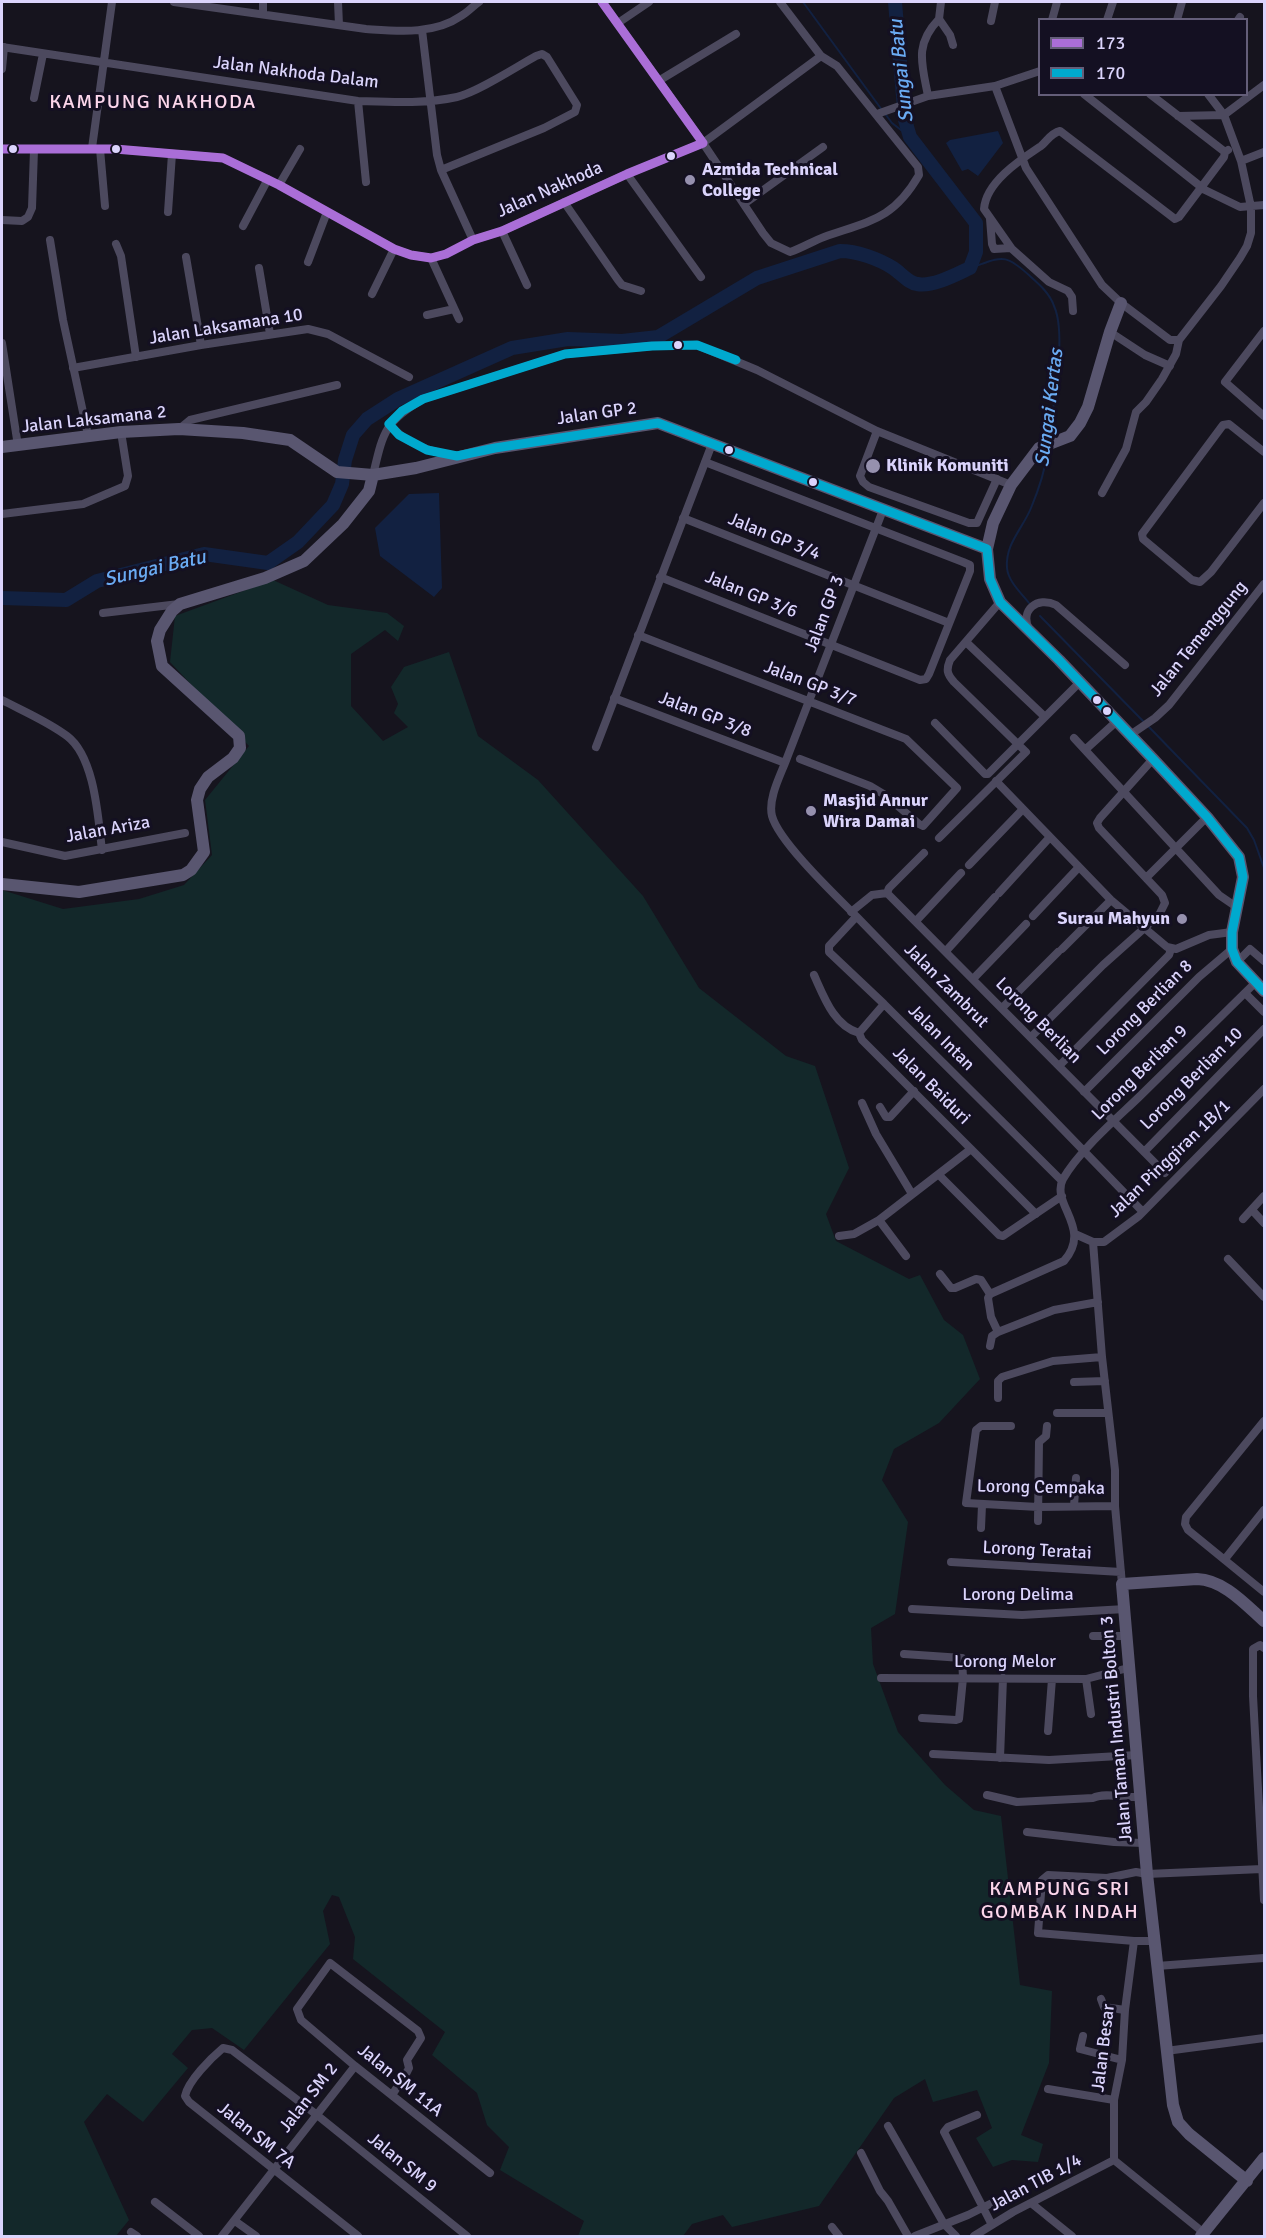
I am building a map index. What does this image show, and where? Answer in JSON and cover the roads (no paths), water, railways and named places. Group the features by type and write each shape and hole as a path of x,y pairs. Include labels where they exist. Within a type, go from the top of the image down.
{"street":[{"path":"105,206 96,149 103,63 112,2"},
{"path":"174,2 366,29 422,30 444,25 461,17 479,2"},
{"path":"263,2 263,14"},
{"path":"338,2 339,25"},
{"path":"602,2 660,80 771,243 790,252 822,238 870,223 889,212 919,175 918,168 879,113 837,66 821,56 780,2"},
{"path":"618,23 649,2"},
{"path":"925,97 922,46 926,35 939,20 941,2"},
{"path":"991,21 995,2"},
{"path":"1053,18 1057,2"},
{"path":"1108,18 1113,2"},
{"path":"1178,18 1182,2"},
{"path":"939,20 950,35 953,45"},
{"path":"422,30 436,150 441,170 473,240"},
{"path":"660,80 736,34"},
{"path":"2,69 3,47"},
{"name":"Jalan Nakhoda Dalam","path":"3,47 358,101 430,100 458,97 542,54 547,57 577,105 575,112 562,120 441,170"},
{"path":"34,98 43,54"},
{"name":"Jalan Nakhoda","path":"431,258 446,254 473,240 502,231 564,201 703,143 821,56"},
{"path":"879,113 925,97 995,86 1038,72"},
{"path":"995,86 1026,168 1102,285 1121,303 1170,340 1179,340"},
{"path":"1178,116 1224,115 1264,86"},
{"path":"1087,96 1201,187 1240,207 1264,206"},
{"path":"1153,96 1225,152"},
{"path":"1102,493 1126,448 1136,412 1146,402 1170,366 1179,340 1221,286 1247,246 1251,233 1251,207 1241,161 1224,115 1210,96"},
{"path":"358,101 366,182"},
{"path":"1073,311 1072,297 1068,291 1049,282 1011,248 984,209 984,202 997,182 1021,158 1055,132 1060,131 1175,219 1224,157 1225,152 1236,146"},
{"path":"744,204 824,147"},
{"path":"2,149 96,149 223,158 268,179 394,249 411,255 431,258 459,319"},
{"path":"279,185 300,149"},
{"path":"2,220 22,221 28,217 32,208 34,150"},
{"path":"1241,161 1264,152"},
{"path":"168,212 172,154"},
{"path":"627,174 701,277"},
{"path":"243,226 268,179"},
{"path":"564,201 622,285 641,291"},
{"path":"308,262 327,212"},
{"path":"990,219 994,249 1011,248"},
{"path":"502,231 527,285"},
{"path":"50,240 73,368 88,435"},
{"path":"116,244 122,256 136,357"},
{"path":"372,294 394,249"},
{"path":"186,257 201,345"},
{"path":"259,268 270,334"},
{"path":"1121,303 1088,407 1070,436 1036,450 1011,485 993,523 987,549 990,579 1000,602 1116,721 1133,733 1239,857 1244,877 1232,932 1232,949 1237,962 1260,987"},
{"path":"427,315 454,309"},
{"name":"Jalan Laksamana 10","path":"73,368 308,329 328,333 409,377"},
{"path":"1264,331 1225,382 1264,416"},
{"path":"1110,332 1145,355 1170,366"},
{"path":"2,343 18,446"},
{"path":"103,613 180,604 266,578 304,561 342,524 369,491 382,439 389,424 402,411 423,399 565,354 652,346 697,345 757,370 877,431 1011,485"},
{"path":"179,429 190,420 337,385"},
{"name":"Jalan GP 2","path":"358,475 416,468 495,448 658,423 987,549"},
{"path":"389,424 399,435 427,450 457,456"},
{"path":"1263,447 1229,424 1223,425 1142,534 1143,539 1192,580 1200,582 1211,572 1264,503"},
{"name":"Jalan Laksamana 2","path":"2,447 121,432 179,429 243,433 285,439 300,446 337,472 358,475"},
{"path":"877,431 860,476 869,487 957,519 977,523 997,479"},
{"path":"2,514 83,504 125,486 128,476 121,432"},
{"path":"596,747 712,444"},
{"path":"705,462 876,527 969,566 970,571 950,623"},
{"path":"863,502 869,487"},
{"name":"Jalan GP 3","path":"785,763 883,510"},
{"name":"Jalan GP 3/4","path":"683,518 950,623"},
{"path":"950,536 957,519"},
{"name":"Jalan GP 3/6","path":"660,577 920,680 926,679 950,623"},
{"name":"Jalan Temenggung","path":"1133,733 1169,705 1264,584"},
{"path":"1030,632 1026,616 1036,603 1043,600 1049,602 1125,665"},
{"path":"939,838 1026,752 948,675 946,669 950,660 1000,602"},
{"path":"2,884 79,892 183,875 199,862 204,852 196,800 208,777 233,758 240,748 239,736 162,666 157,641 160,630 172,610 180,604"},
{"name":"Jalan GP 3/7","path":"638,635 906,739 956,786 956,790 923,826 885,795 870,786 800,759"},
{"path":"966,642 1045,717"},
{"path":"935,723 985,774 988,774 1080,682"},
{"name":"Jalan GP 3/8","path":"614,698 785,763"},
{"path":"2,700 44,722 68,737 79,748 90,781 102,850"},
{"path":"1086,749 1116,721"},
{"path":"1074,738 1219,895 1238,908"},
{"path":"1030,1037 1103,964 1159,915 1165,903 1162,895 1147,877 1099,828 1097,823 1153,759"},
{"name":"Jalan Zambrut","path":"785,763 772,805 772,816 778,829 796,854 1143,1212"},
{"path":"996,781 1111,900 1171,949 1209,935 1232,932"},
{"path":"969,865 1023,809"},
{"path":"1147,877 1207,818"},
{"name":"Jalan Ariza","path":"2,842 65,856 185,833"},
{"path":"946,951 1050,837"},
{"path":"854,915 872,895 887,893 889,888 924,853"},
{"path":"1033,916 1079,867"},
{"path":"916,921 962,873"},
{"name":"Lorong Berlian","path":"887,893 1165,1173"},
{"path":"1002,1008 1111,900"},
{"name":"Jalan Intan","path":"854,915 829,946 829,952 1062,1181"},
{"path":"973,979 1026,924"},
{"path":"1059,1066 1169,956 1171,949"},
{"name":"Lorong Berlian 8","path":"1084,1092 1199,977 1232,949"},
{"path":"1237,962 1250,949 1264,961"},
{"name":"Jalan Baiduri","path":"813,975 834,1015 847,1030 859,1033 862,1040 1036,1214"},
{"name":"Lorong Berlian 9","path":"1062,1181 1085,1151 1114,1121 1245,993 1260,987"},
{"path":"1245,993 1264,1012"},
{"path":"859,1033 884,1004"},
{"name":"Lorong Berlian 10","path":"1144,1152 1264,1029"},
{"name":"Jalan Pinggiran 1B/1","path":"1093,1242 1104,1242 1143,1212 1264,1089"},
{"path":"880,1107 886,1117 890,1117 914,1091"},
{"path":"862,1103 876,1134 912,1194"},
{"path":"839,1236 854,1234 879,1220 971,1149"},
{"path":"939,1175 999,1235 1009,1233 1062,1196"},
{"path":"998,1332 991,1317 988,1298 990,1294 1064,1261 1070,1254 1075,1234 1062,1196 1062,1181"},
{"path":"1243,1219 1264,1196"},
{"path":"1252,1210 1264,1223"},
{"path":"879,1220 906,1256"},
{"path":"1075,1234 1093,1242"},
{"name":"Jalan Taman Industri Bolton 3","path":"1093,1242 1102,1357 1115,1470 1115,1506 1144,1843 1173,2105 1178,2122 1189,2134 1247,2181"},
{"path":"1228,1260 1264,1297"},
{"path":"940,1274 951,1288 976,1279 981,1280 990,1294"},
{"path":"990,1346 992,1336 998,1332 1054,1310 1098,1302"},
{"path":"998,1398 998,1381 1002,1377 1053,1361 1102,1357"},
{"path":"1074,1382 1105,1381"},
{"path":"1057,1413 1108,1413"},
{"path":"1264,1422 1186,1517 1185,1524 1188,1530 1264,1592"},
{"name":"Lorong Cempaka","path":"1011,1426 981,1426 976,1430 966,1503 1038,1507 1115,1506"},
{"path":"1038,1521 1039,1442 1046,1436 1047,1426"},
{"path":"1074,1506 1076,1478"},
{"path":"981,1528 982,1504"},
{"path":"1225,1559 1264,1510"},
{"name":"Lorong Teratai","path":"951,1562 1122,1578"},
{"path":"1122,1578 1208,1580 1222,1586 1264,1621"},
{"name":"Lorong Delima","path":"912,1609 1022,1615 1125,1609"},
{"path":"1093,1636 1127,1636"},
{"path":"1261,1647 1253,1649 1253,1684 1264,1900"},
{"path":"904,1653 962,1658 963,1678 959,1719 922,1718"},
{"name":"Lorong Melor","path":"881,1678 1086,1679 1128,1668"},
{"path":"1000,1758 1003,1678"},
{"path":"1048,1731 1052,1678"},
{"path":"1086,1679 1091,1714"},
{"path":"933,1754 1049,1760 1137,1755"},
{"path":"1257,1755 1264,1762"},
{"path":"987,1795 1017,1802 1093,1798 1104,1795 1125,1798 1141,1797"},
{"path":"1027,1832 1114,1842 1144,1843"},
{"path":"1154,1941 1038,1933 1042,1880 1045,1876 1107,1878 1136,1872 1147,1874 1263,1874"},
{"name":"Jalan Besar","path":"1114,2160 1114,2100 1122,2060 1125,2010 1134,1941"},
{"path":"1157,1966 1264,1958"},
{"name":"Jalan SM 11A","path":"392,2095 409,2068 407,2060 421,2038 418,2031 330,1963 297,2009 301,2020 355,2066 490,2173"},
{"path":"1101,1999 1106,2008 1125,2010"},
{"path":"1083,2036 1080,2049 1122,2060"},
{"path":"1166,2051 1264,2038"},
{"name":"Jalan SM 9","path":"223,2048 232,2050 317,2115 467,2236"},
{"name":"Jalan SM 7A","path":"223,2048 215,2054 187,2088 185,2096 189,2102 273,2171 358,2236"},
{"name":"Jalan SM 2","path":"222,2236 355,2066"},
{"path":"1048,2089 1114,2100"},
{"path":"977,2115 948,2127 944,2132 992,2224"},
{"path":"888,2126 944,2224 956,2236"},
{"path":"861,2153 880,2191 908,2236"},
{"path":"1114,2160 1203,2235 1264,2158"},
{"name":"Jalan TIB 1/4","path":"974,2236 992,2224 1114,2160"},
{"path":"915,2236 982,2208 1024,2187"},
{"path":"155,2202 200,2236"},
{"path":"1031,2203 1072,2236"},
{"path":"235,2221 256,2236"},
{"path":"832,2227 839,2236"}],"water":[{"path":"998,131 1003,143 978,176 968,169 962,171 946,143 950,140"},
{"path":"439,493 442,588 434,597 380,556 375,528 409,494"}],"waterway":[{"path":"803,2 882,110"},
{"name":"Sungai Batu","path":"2,598 66,600 97,581 204,554 268,563 298,542 333,505 342,484 345,460 353,435 367,419 398,399 512,348 568,339 622,341 658,337 757,278 840,251 853,252 875,259 917,284 937,282 970,268 976,252 976,223 910,137 905,120 895,2"},
{"path":"886,115 892,123 910,137"},
{"name":"Sungai Kertas","path":"970,268 997,259 1009,260 1038,283 1052,302 1058,318 1059,352 1049,438"},
{"name":"Sungai Kertas","path":"1029,603 1010,578 1007,559 1037,494 1048,450"},
{"name":"Sungai Kertas","path":"1040,616 1144,722"},
{"name":"Sungai Kertas","path":"1148,726 1247,828 1264,868"}],"place":[{"name":"Azmida Technical College","path":"690,180"},
{"name":"Klinik Komuniti","path":"873,466"},
{"name":"Masjid Annur Wira Damai","path":"811,811"},
{"name":"Surau Mahyun","path":"1182,919"}],"district":[{"name":"KAMPUNG NAKHODA","path":"153,103"},
{"name":"KAMPUNG SRI GOMBAK INDAH","path":"1060,1902"}]}
